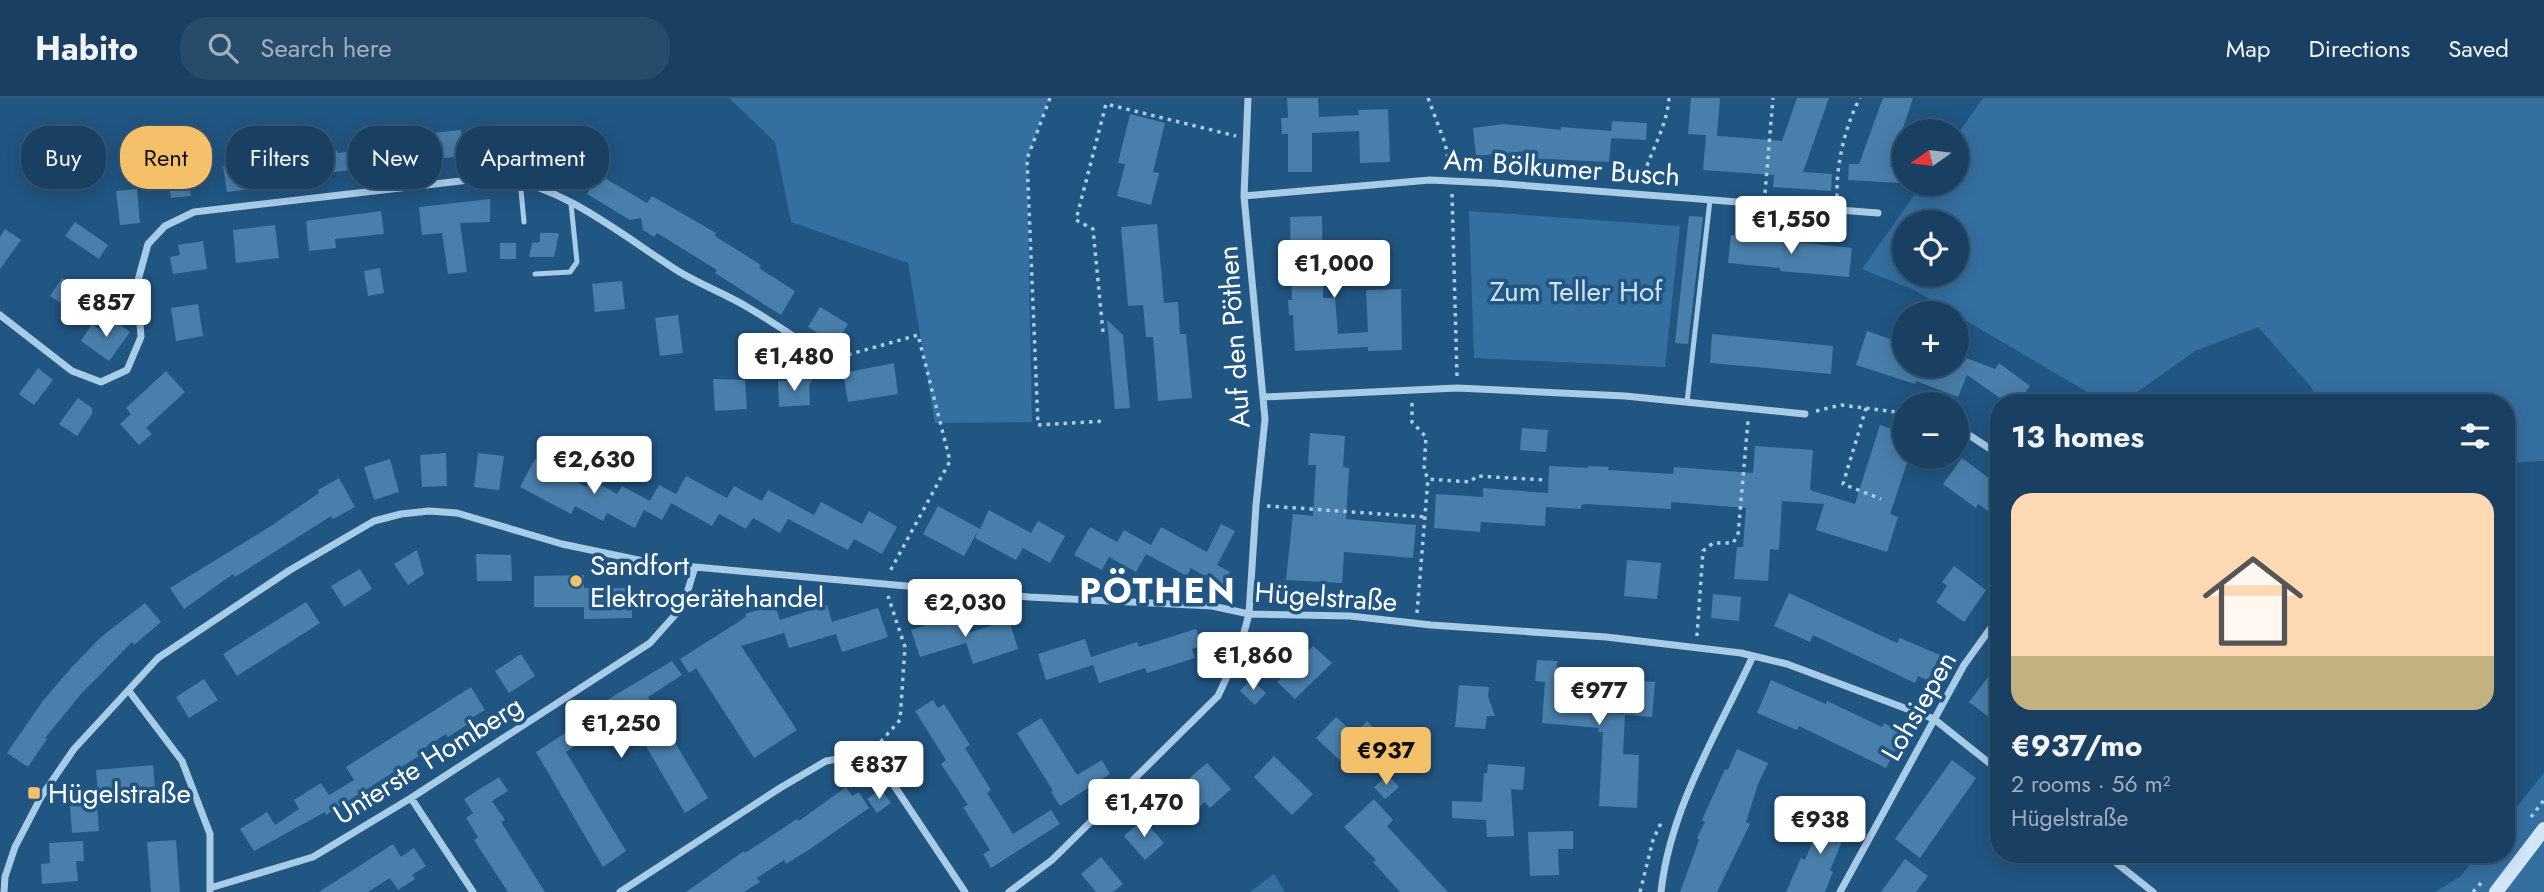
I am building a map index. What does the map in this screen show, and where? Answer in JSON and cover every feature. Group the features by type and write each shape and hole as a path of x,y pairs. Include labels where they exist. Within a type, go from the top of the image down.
{"main road":[{"path":"2496,892 2544,829"}],"street":[{"name":"Auf den Pöthen","path":"1009,892 1052,860 1218,696 1238,651 1249,614 1265,419 1244,195 1248,98"},
{"name":"Am Bölkumer Busch","path":"1244,195 1430,180 1878,213"},
{"path":"0,315 72,371 101,382 127,370 141,337 137,285 148,244 165,226 194,212 456,182"},
{"path":"539,189 634,240 679,271 749,307 829,360"},
{"path":"1263,397 1457,388 1625,396 1805,414"},
{"path":"1969,435 1990,449"},
{"name":"Hügelstraße","path":"4,892 5,877 15,847 41,797 74,748 158,658 290,570 374,521 429,511 457,513 562,544 648,562 1029,597 1213,606 1249,614 1350,616 1417,624 1606,637 1753,656 1787,664 1934,719 1990,764"},
{"name":"Unterste Homberg","path":"210,890 313,857 411,799 650,643 682,606 695,567"},
{"name":"Lohsiepen","path":"1840,892 1964,665 1990,629"},
{"path":"1661,892 1664,862 1691,783 1753,656"},
{"path":"129,691 182,761 210,834 210,890"},
{"path":"620,892 826,761 855,756 867,757 881,766 965,892"},
{"path":"411,799 473,892"},
{"path":"2116,863 2153,892"}],"lane":[{"path":"521,189 524,222"},
{"path":"1687,402 1710,200"},
{"path":"535,274 570,272 575,267 577,262 571,204"}],"path":[{"path":"1050,98 1027,159 1038,425 1105,421"},
{"path":"1429,98 1445,143 1452,181 1457,388"},
{"path":"1639,194 1646,163 1668,111 1669,98"},
{"path":"1764,204 1773,98"},
{"path":"1837,210 1837,184 1845,142 1860,98"},
{"path":"1103,332 1093,229 1076,219 1106,104 1245,138"},
{"path":"829,360 918,335 950,461 883,584 905,647 900,720 867,757"},
{"path":"1411,390 1412,422 1426,437 1424,470 1428,479 1417,624"},
{"path":"1805,414 1841,405 1892,411"},
{"path":"1696,649 1703,551 1713,543 1733,542 1738,535 1749,408"},
{"path":"1866,408 1843,484 1881,499"},
{"path":"1428,479 1470,482 1477,475 1545,480"},
{"path":"1256,505 1425,517"}],"green space":[{"path":"729,98 1049,98 1027,159 1032,422 935,423 908,263 791,222 775,142"},
{"path":"1983,98 2544,98 2544,461 2515,463 2515,394 2314,394 2258,327 2195,351 2134,394 2090,394 1969,322 1969,301 1933,301 1907,287 1969,287 1969,210 1904,210 1914,196 1969,196 1968,119"},
{"name":"Zum Teller Hof","path":"1469,211 1680,226 1665,367 1474,358"},
{"path":"1892,226 1892,281 1862,269"},
{"path":"2544,773 2544,892 2435,892 2461,876 2471,863 2515,863 2515,809"},
{"path":"1274,874 1285,892 1250,892"}],"building":[{"path":"1287,98 1318,98 1319,117 1359,115 1358,110 1388,109 1390,162 1360,163 1359,131 1312,133 1312,172 1288,172 1288,134 1282,134 1281,118 1288,118"},
{"path":"1691,98 1720,98 1717,136 1688,134"},
{"path":"1797,98 1829,98 1803,172 1832,174 1831,191 1773,187 1774,175 1703,170 1706,135 1782,141"},
{"path":"1883,98 1913,98 1906,119 1892,119 1892,183 1848,180 1849,164 1859,164"},
{"path":"1130,114 1165,123 1153,172 1159,173 1151,205 1117,196 1125,164 1118,163"},
{"path":"1612,121 1647,123 1646,140 1611,138"},
{"path":"1504,124 1561,130 1561,127 1612,131 1609,162 1526,158 1527,151 1476,156 1473,128"},
{"path":"456,131 456,157 442,158 442,132"},
{"path":"334,150 338,153 348,152 348,170 334,172"},
{"path":"609,181 647,203 652,196 716,233 715,236 761,265 759,268 795,291 781,315 715,273 717,270 657,233 654,237 643,230 641,218 630,220 587,194 590,189 609,189"},
{"path":"137,189 140,223 120,225 116,191"},
{"path":"170,189 190,189 191,196 171,198"},
{"path":"227,189 250,189 227,192"},
{"path":"490,199 490,222 460,223 467,272 448,274 442,233 422,235 419,207"},
{"path":"381,211 384,234 335,239 336,248 309,251 306,221"},
{"path":"1322,216 1323,298 1335,298 1338,334 1368,332 1366,290 1401,289 1402,350 1368,351 1368,347 1295,351 1293,315 1289,315 1288,300 1292,300 1290,217"},
{"path":"1689,216 1703,217 1688,344 1675,343"},
{"path":"75,222 108,245 99,259 65,236"},
{"path":"1157,224 1164,303 1178,302 1180,334 1186,334 1192,398 1158,401 1153,337 1146,337 1143,305 1128,306 1121,227"},
{"path":"275,225 279,258 236,263 233,230"},
{"path":"5,229 21,240 0,269 0,237"},
{"path":"540,233 559,233 554,257 529,257 532,243 540,242"},
{"path":"1731,235 1852,248 1849,277 1728,263"},
{"path":"203,241 207,269 173,274 170,257 180,255 178,245"},
{"path":"500,243 516,243 516,259 500,259"},
{"path":"380,268 384,293 368,296 364,271"},
{"path":"62,278 89,296 78,314 50,296"},
{"path":"622,281 625,309 595,312 592,284"},
{"path":"198,304 203,336 176,341 171,308"},
{"path":"820,307 848,324 835,344 808,327"},
{"path":"678,315 683,353 660,356 655,318"},
{"path":"113,319 130,332 109,361 81,341 92,324 104,333"},
{"path":"1107,320 1123,335 1130,408 1115,409"},
{"path":"1867,331 1892,340 1892,377 1856,365"},
{"path":"1712,334 1833,346 1831,374 1710,363"},
{"path":"1969,359 1995,369 1999,363 2030,386 2024,394 1994,394 1969,376"},
{"path":"894,363 898,394 848,402 843,373"},
{"path":"38,368 53,380 34,405 19,394"},
{"path":"166,371 185,392 146,428 152,434 139,445 120,424 131,414 126,408"},
{"path":"1896,378 1966,378 1960,392 1945,392 1916,381 1915,384"},
{"path":"713,379 745,380 747,409 715,411"},
{"path":"813,379 809,385 810,405 779,407 778,381"},
{"path":"78,398 92,408 92,414 77,436 59,424"},
{"path":"1880,425 1892,429 1892,469 1905,469 1890,514 1898,517 1887,552 1816,530 1824,504 1782,501 1779,550 1770,549 1768,581 1734,579 1737,547 1743,547 1746,508 1671,502 1671,509 1586,504 1581,505 1581,509 1546,507 1545,526 1481,522 1480,532 1434,528 1436,494 1483,497 1483,488 1548,493 1549,466 1609,467 1608,470 1673,474 1674,467 1753,473 1755,446 1813,450 1810,490 1855,504"},
{"path":"1522,428 1548,430 1546,452 1520,450"},
{"path":"1310,433 1345,436 1343,467 1349,468 1346,519 1416,525 1413,558 1344,552 1342,583 1286,580 1293,514 1313,516 1316,465 1308,465"},
{"path":"446,453 447,486 422,487 420,455"},
{"path":"478,453 504,456 499,490 474,487"},
{"path":"390,459 399,492 374,500 364,467"},
{"path":"535,459 586,487 590,479 617,494 622,486 650,501 659,485 676,494 662,520 644,510 635,528 607,513 603,521 575,506 571,514 520,487"},
{"path":"1969,463 1990,479 1990,512 1978,504 1976,508 1943,484 1954,469 1969,469"},
{"path":"686,476 727,498 734,486 762,501 768,490 814,515 821,502 862,524 869,511 897,527 882,554 854,539 848,550 788,519 780,533 753,518 746,529 719,514 712,526 671,503"},
{"path":"339,478 355,507 333,519 331,516 235,577 233,574 184,609 170,588 271,526 319,493 318,490"},
{"path":"938,506 980,529 989,510 1031,533 1038,521 1065,536 1050,563 1023,548 1016,560 975,538 979,529 964,556 923,534"},
{"path":"1221,524 1235,531 1217,565 1230,572 1222,586 1191,568 1187,576 1146,554 1161,527 1207,552"},
{"path":"1090,527 1117,542 1124,530 1151,545 1136,572 1109,557 1102,570 1074,555"},
{"path":"417,550 424,574 408,585 394,564"},
{"path":"476,554 511,555 512,581 477,581"},
{"path":"1627,560 1661,563 1657,599 1624,596"},
{"path":"1954,566 1986,590 1964,622 1936,602 1947,586 1942,582"},
{"path":"360,569 372,589 344,607 331,586"},
{"path":"584,575 584,588 632,588 632,618 584,619 584,607 534,607 534,576"},
{"path":"1789,593 1897,643 1900,638 1940,655 1928,680 1918,676 1915,683 1813,635 1810,642 1774,626"},
{"path":"1713,594 1741,597 1739,621 1711,618"},
{"path":"306,602 320,623 237,676 223,654"},
{"path":"145,603 161,622 134,645 132,642 81,694 45,738 47,739 28,767 7,753 42,702 71,668 101,637"},
{"path":"775,604 784,633 741,646 797,730 754,758 696,668 689,673 680,659 746,617 745,614"},
{"path":"827,605 832,622 878,608 888,637 842,652 836,634 789,648 780,620"},
{"path":"958,615 964,634 1009,620 1018,649 973,664 966,643 920,657 911,630"},
{"path":"1196,629 1202,646 1192,649 1195,658 1147,673 1145,668 1099,683 1093,665 1046,680 1038,654 1085,639 1091,657 1137,642 1139,647"},
{"path":"1313,646 1332,663 1295,699 1277,682"},
{"path":"521,654 535,676 509,693 495,671"},
{"path":"1537,660 1557,661 1556,676 1594,680 1592,712 1624,714 1627,680 1655,682 1652,717 1625,715 1623,754 1639,755 1637,808 1599,806 1603,732 1598,732 1599,728 1542,723 1545,682 1535,681"},
{"path":"672,661 682,675 648,697 708,798 685,813 626,712 598,730 566,752 626,851 603,867 536,752 605,707 602,703"},
{"path":"1990,674 1990,718 1969,702"},
{"path":"204,679 218,700 189,718 176,697"},
{"path":"1251,679 1266,693 1255,705 1240,691"},
{"path":"1771,680 1826,704 1827,701 1882,727 1884,723 1904,733 1886,768 1799,726 1797,730 1757,713"},
{"path":"1459,685 1489,687 1488,696 1495,716 1487,716 1485,729 1455,727"},
{"path":"471,687 485,710 468,720 470,723 448,737 446,734 420,751 422,754 326,815 325,812 254,851 240,829 267,812 275,825 299,809 294,800 321,783 329,795 354,780 346,767"},
{"path":"933,700 938,708 944,704 970,745 965,748 991,790 987,793 1013,834 1051,810 1060,824 991,868 983,854 990,850 963,807 968,805 941,764 946,760 915,711"},
{"path":"1336,717 1355,734 1367,721 1382,736 1350,770 1316,738"},
{"path":"1041,718 1077,775 1102,760 1110,774 1060,806 1017,733"},
{"path":"1737,749 1768,763 1746,822 1750,824 1717,892 1680,892 1699,840 1697,838 1705,822 1702,820"},
{"path":"1274,756 1313,794 1292,815 1254,777"},
{"path":"1952,760 1976,778 1920,858 1895,839"},
{"path":"1207,763 1231,789 1210,808 1205,802 1186,819 1164,795 1183,778 1186,781"},
{"path":"1488,764 1525,767 1523,790 1511,789 1514,836 1487,837 1486,820 1452,818 1452,801 1482,802 1484,773 1487,773"},
{"path":"153,765 156,800 99,805 96,770"},
{"path":"1388,775 1399,787 1385,799 1374,787"},
{"path":"499,777 508,791 492,801 505,820 501,822 545,892 508,892 474,840 478,837 466,818 473,813 464,799"},
{"path":"846,787 852,796 859,792 869,808 786,864 784,860 757,878 760,882 744,892 686,892 744,851 745,853 797,819 799,821"},
{"path":"881,789 891,803 877,813 867,799"},
{"path":"1374,799 1393,820 1387,826 1448,892 1400,892 1373,862 1376,860 1344,827"},
{"path":"97,804 99,831 72,833 70,806"},
{"path":"1826,810 1851,820 1830,870 1833,872 1825,892 1786,892 1801,858 1805,860"},
{"path":"1143,819 1164,843 1145,860 1124,836"},
{"path":"1573,831 1573,849 1558,849 1559,875 1530,876 1528,832"},
{"path":"176,840 180,892 151,892 147,842"},
{"path":"83,841 84,861 76,861 78,881 42,884 41,864 50,863 49,843"},
{"path":"393,844 401,857 414,848 426,866 412,875 415,879 398,890 390,878 368,892 319,892"},
{"path":"1101,857 1123,884 1113,892 1096,892 1081,874"},
{"path":"1905,859 1928,876 1916,892 1881,892"}],"place":[{"name":"Sandfort Elektrogerätehandel","path":"576,581"},
{"name":"Hügelstraße","path":"34,793"}],"district":[{"name":"PÖTHEN","path":"1158,591"}]}
